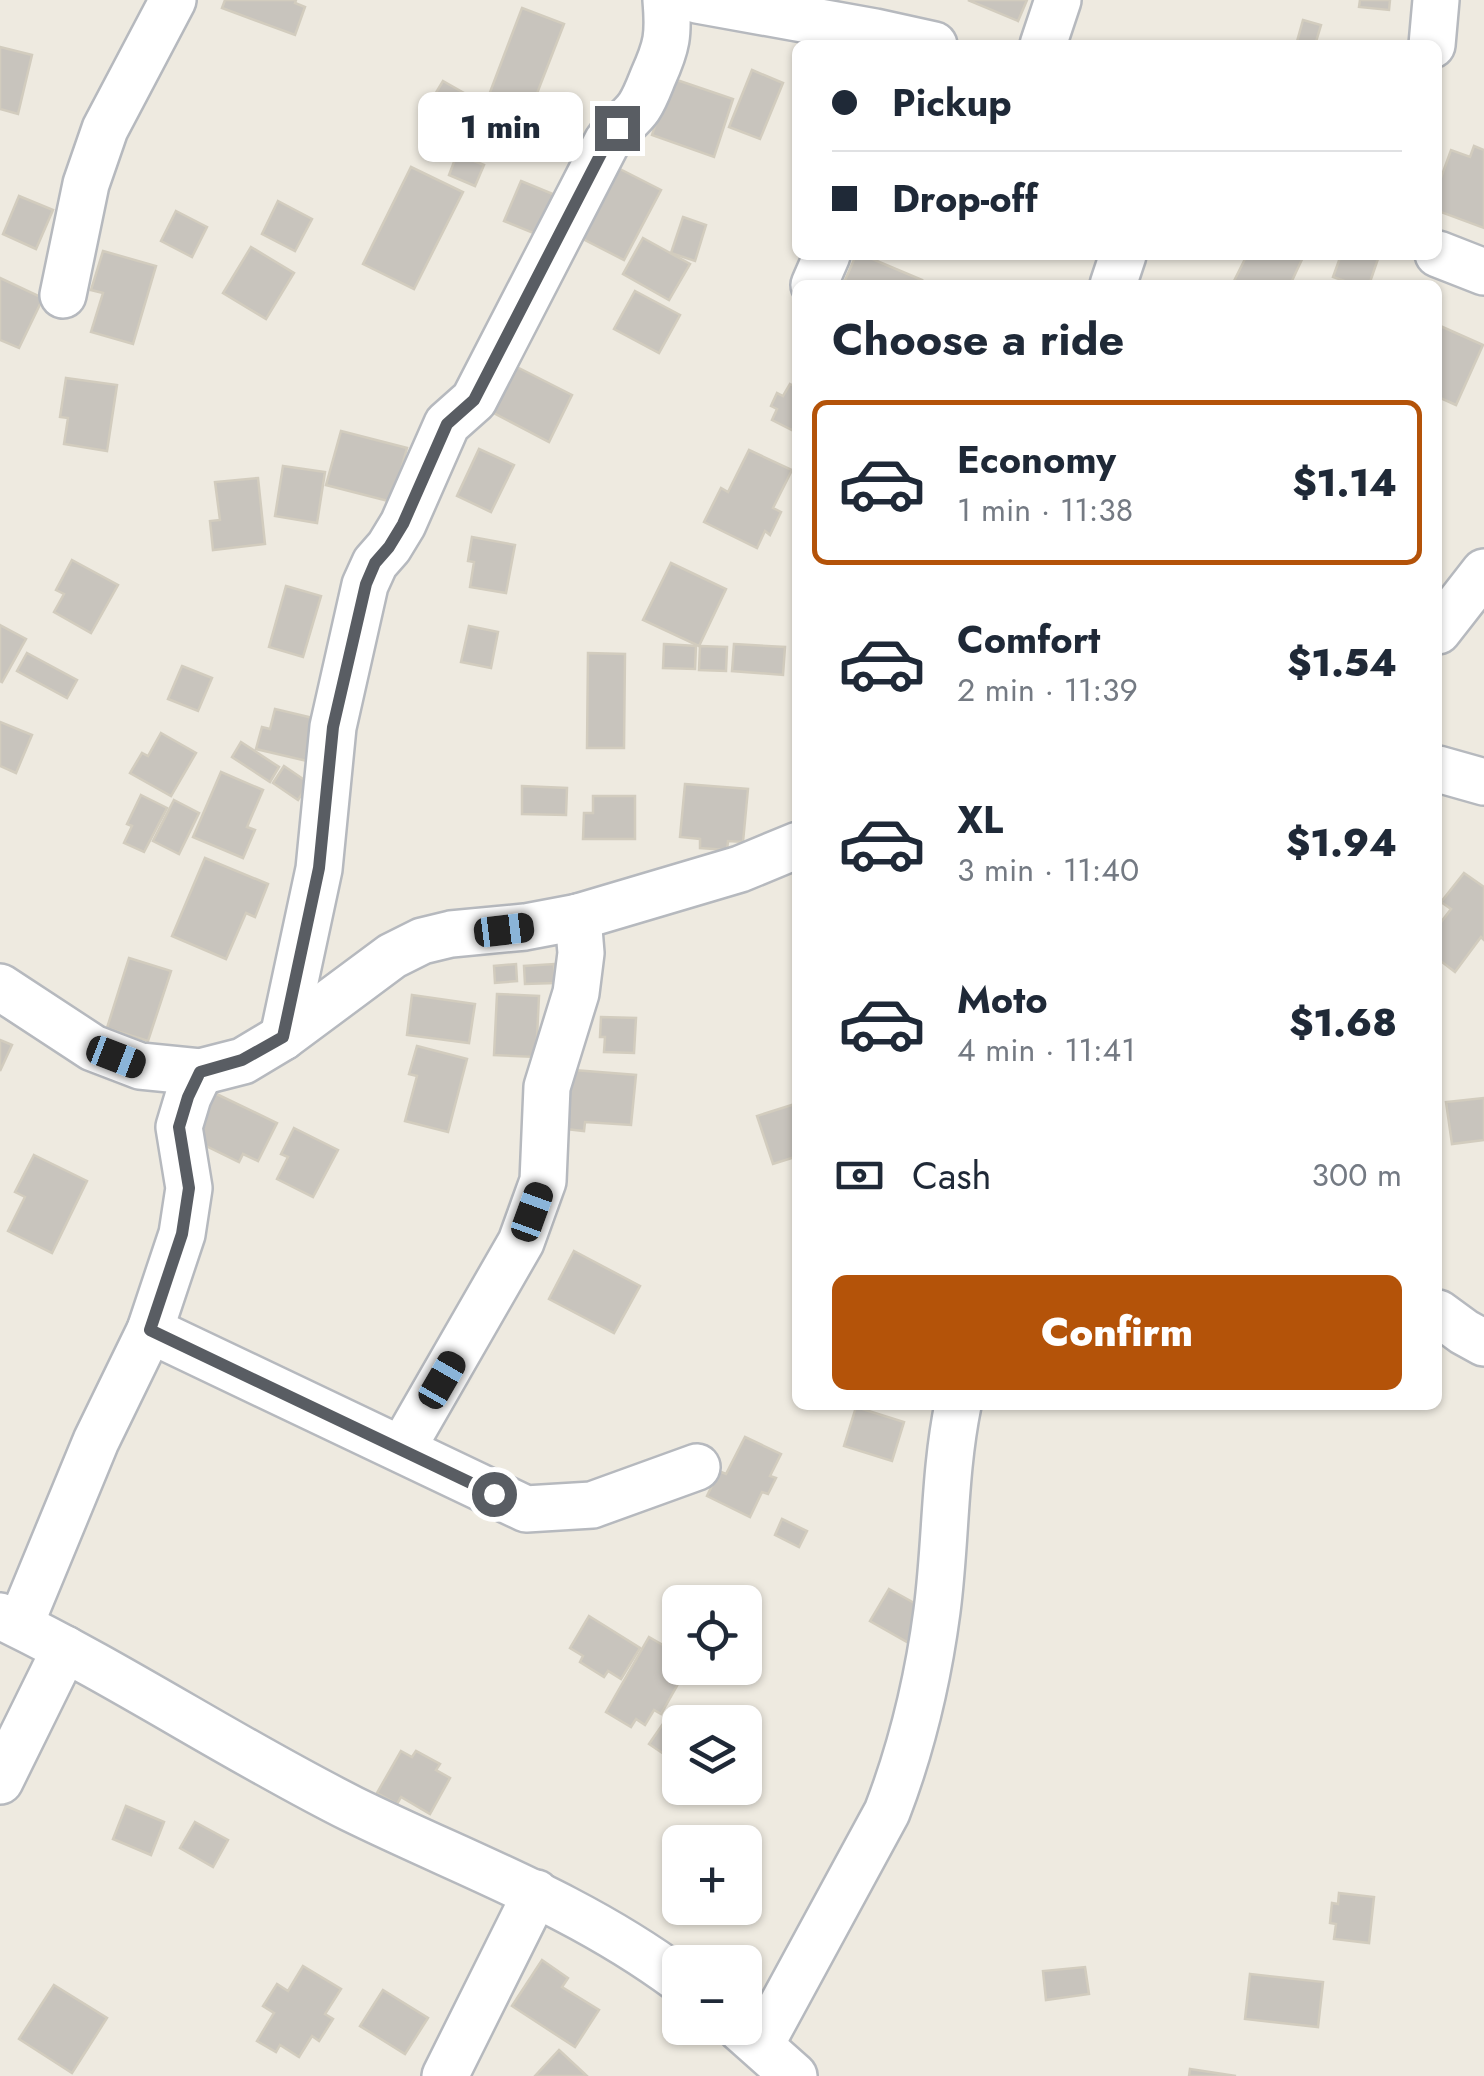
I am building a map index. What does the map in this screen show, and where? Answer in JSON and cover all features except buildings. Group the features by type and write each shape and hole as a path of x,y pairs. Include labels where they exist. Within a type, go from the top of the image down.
{"street":[{"path":"63,295 86,184 104,129 174,0"},
{"path":"283,1037 319,868 333,727 366,584 375,563 403,524 447,424 474,400 607,142 642,104 666,48 666,0"},
{"path":"697,0 911,40"},
{"path":"1045,40 1058,0"},
{"path":"1432,40 1436,0"},
{"path":"1442,256 1484,272"},
{"path":"1442,626 1484,572"},
{"path":"1442,770 1484,782"},
{"path":"0,987 93,1048 140,1066 200,1072 242,1060 283,1037 392,956 422,941 578,916 740,868 792,847"},
{"path":"402,1449 521,1242 543,1181 547,1087 576,993 581,953 578,916"},
{"path":"200,1072 179,1127 189,1188 182,1234 150,1330 10,1621 351,1808 583,1917 662,1967"},
{"path":"1442,1317 1484,1343"},
{"path":"150,1330 526,1509 592,1506 697,1467"},
{"path":"762,2016 887,1812 903,1771 916,1725 937,1611 957,1410"},
{"path":"0,1781 64,1650"},
{"path":"445,2076 536,1893"},
{"path":"760,2045 794,2076"}],"route":[{"path":"494,1494 150,1330 182,1234 189,1188 179,1127 188,1097 200,1072 242,1060 283,1037 319,868 333,727 366,584 375,563 403,524 439,438 447,424 474,400 617,128"}]}
